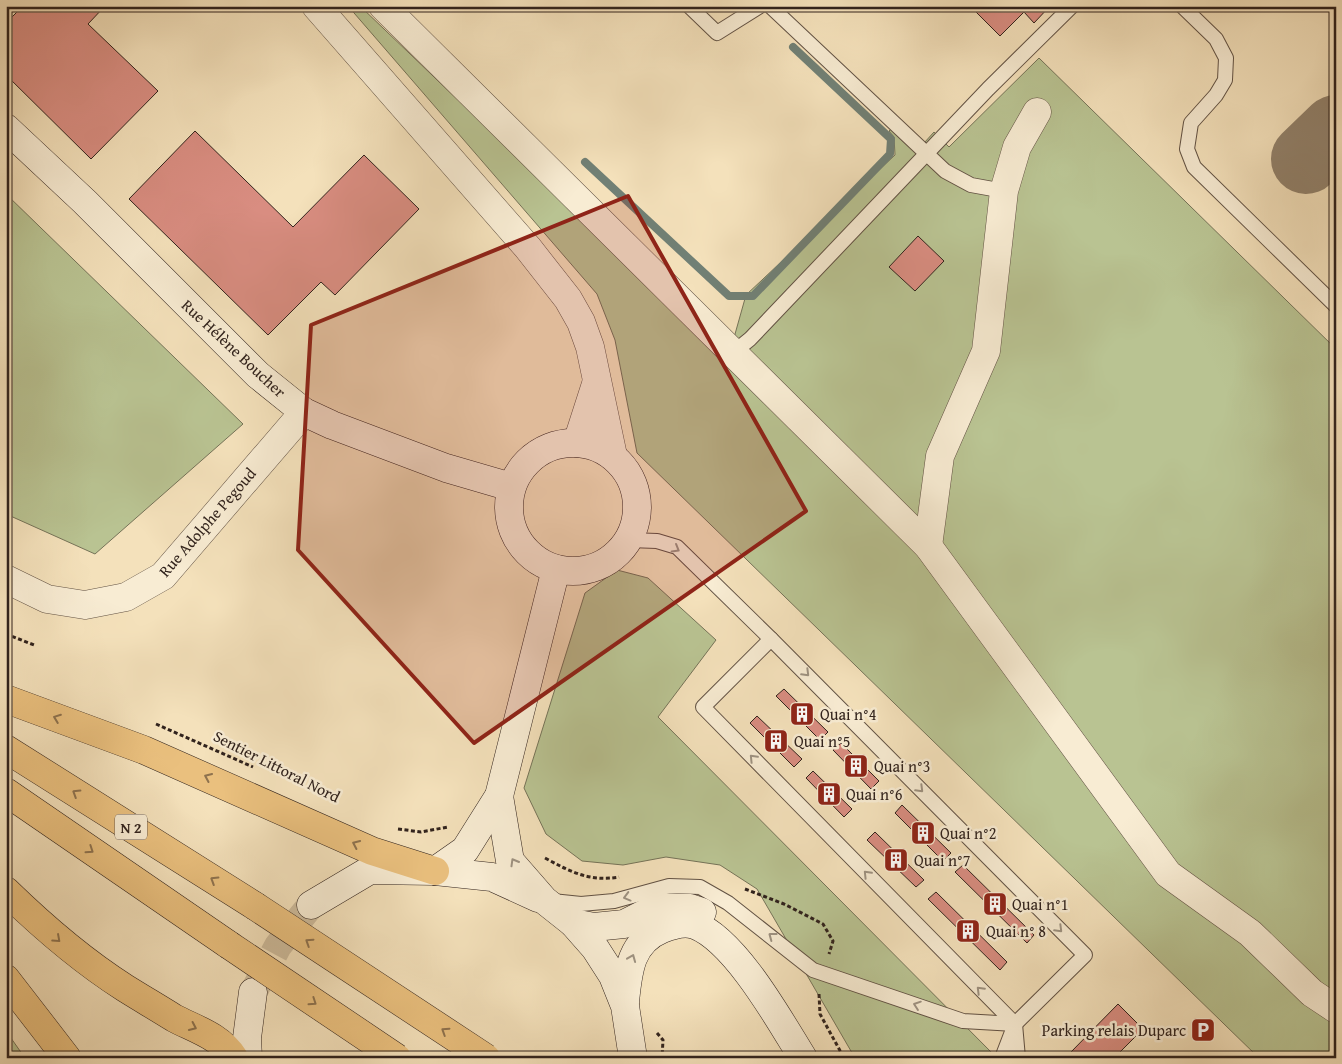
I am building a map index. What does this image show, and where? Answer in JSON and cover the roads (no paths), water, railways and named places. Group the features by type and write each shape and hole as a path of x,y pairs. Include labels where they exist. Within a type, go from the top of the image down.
{"highway":[{"path":"6,699 144,750 372,851 435,871"},
{"name":"N 2","path":"6,749 255,906 486,1058"},
{"name":"N 2","path":"6,792 397,1058"},
{"path":"6,891 64,945 124,988 204,1032 228,1048 234,1058"},
{"path":"6,979 67,1058"},
{"path":"22,1000 49,1058"}],"street":[{"path":"316,6 528,248 568,299 581,322 590,347 613,456"},
{"path":"382,6 734,352 928,546 1168,874 1250,933 1312,993 1336,1009"},
{"path":"928,546 940,456 986,351 1004,191 1017,147 1037,112"},
{"name":"Rue Hélène Boucher","path":"6,128 85,202 258,375 304,412 446,468 512,487"},
{"path":"577,443 596,382"},
{"name":"Rue Adolphe Pegoud","path":"6,579 47,599 84,605 126,597 163,576 304,412"},
{"path":"577,443 596,447 613,456 626,471 635,489 638,504 634,528 629,540 612,559 594,568 576,571 556,569 537,561 522,546 512,528 508,508 512,487 521,468 536,454 556,445 577,443"},
{"path":"435,871 465,850 499,796 556,569"},
{"path":"499,796 510,861 544,900 574,923 595,948 613,976 625,1006 631,1033 632,1058"},
{"path":"311,905 370,870 435,871 492,878 544,900"},
{"path":"574,923 594,927 624,924 658,907 690,908 718,918 737,932 754,965 765,997"},
{"path":"625,1006 628,968 635,951 653,932 674,924 694,925 720,940 765,997 803,1058"},
{"path":"248,1058 247,1038 254,992"}],"lane":[{"path":"689,6 717,33 760,6"},
{"path":"770,6 926,156 945,171 971,185 1004,191"},
{"path":"734,352 926,156 988,89 1072,6"},
{"path":"1182,6 1216,40 1226,58 1225,80 1216,94 1191,123 1188,149 1194,167 1336,306"},
{"path":"629,540 657,541 677,547 1085,955 1015,1024 1002,1058"},
{"path":"771,639 704,707 1015,1024 1018,1058"},
{"path":"544,900 581,904 614,901 669,886 700,887 728,903 813,970 963,1021 1015,1024"}],"waterway":[{"path":"585,162 729,296 753,296 890,154 891,139 793,47"}],"tunnel":[{"path":"254,991 278,946 311,905"}],"place":[{"name":"Quai n°4","path":"802,714"},
{"name":"Quai n°5","path":"776,741"},
{"name":"Quai n°3","path":"856,766"},
{"name":"Quai n°6","path":"829,794"},
{"name":"Quai n°2","path":"923,833"},
{"name":"Quai n°7","path":"896,860"},
{"name":"Quai n°1","path":"995,904"},
{"name":"Quai n° 8","path":"968,931"},
{"name":"Parking relais Duparc","path":"1203,1030"}]}
